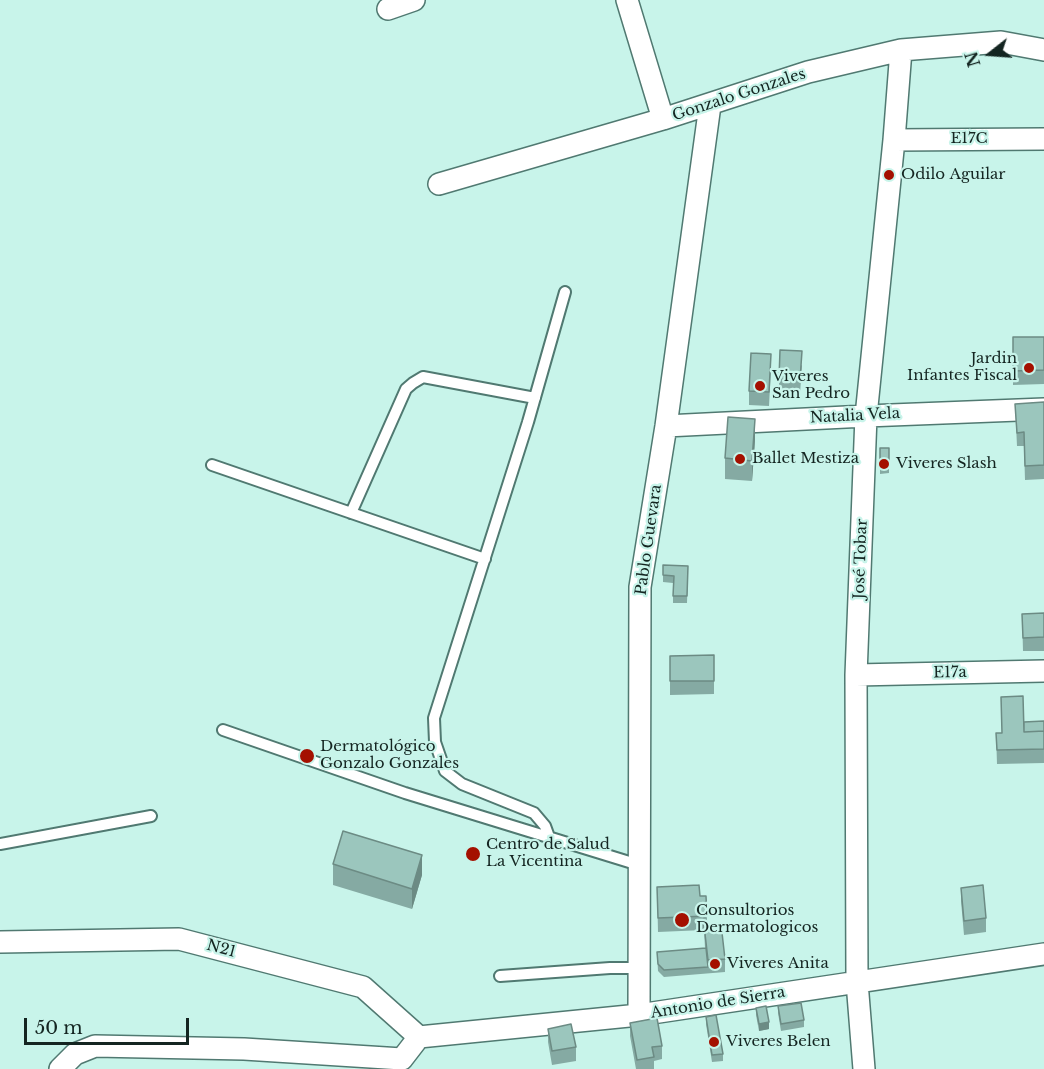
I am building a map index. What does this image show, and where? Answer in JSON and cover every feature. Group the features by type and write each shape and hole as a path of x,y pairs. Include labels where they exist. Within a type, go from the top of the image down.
{"street":[{"path":"388,9 414,0"},
{"path":"627,0 663,119"},
{"name":"Gonzalo Gonzales","path":"439,184 710,105 808,72 901,50 1001,42 1044,50"},
{"name":"José Tobar","path":"864,1069 857,982 856,675 866,416 901,50"},
{"name":"Pablo Guevara","path":"639,1015 640,587 666,426 710,105"},
{"name":"E17C","path":"894,140 1044,139"},
{"name":"Natalia Vela","path":"666,426 1044,409"},
{"name":"E17a","path":"856,675 1044,671"},
{"name":"N21","path":"0,942 179,939 363,987 419,1037"},
{"name":"Antonio de Sierra","path":"419,1037 639,1015 1044,954"},
{"path":"60,1069 69,1057 95,1046 244,1049 404,1064 419,1037"}],"lane":[{"path":"549,837 545,826 534,813 462,784 445,771 435,742 434,718 535,398 565,292"},
{"path":"351,513 406,389 413,383 423,378 535,398"},
{"path":"212,465 485,559"},
{"path":"223,730 405,794 639,865"},
{"path":"0,844 151,816"},
{"path":"500,976 639,968"}],"building":[{"path":"1013,337 1044,337 1044,370 1013,371"},
{"path":"780,350 802,351 800,380 779,379"},
{"name":"Viveres San Pedro","path":"751,353 771,354 769,392 749,391"},
{"path":"1044,402 1044,465 1025,466 1024,432 1017,433 1015,404"},
{"path":"728,417 755,419 752,461 725,458"},
{"name":"Viveres Slash","path":"880,448 889,448 889,466 880,467"},
{"path":"663,565 688,566 687,596 673,596 674,576 663,575"},
{"path":"1044,613 1044,637 1023,638 1022,614"},
{"path":"714,655 714,681 670,681 670,656"},
{"path":"1023,696 1024,732 1044,731 1044,749 997,750 996,733 1002,733 1001,697"},
{"path":"1044,721 1044,731 1024,732 1024,722"},
{"path":"343,831 422,855 412,889 333,864"},
{"path":"699,885 700,896 706,896 707,916 658,918 657,887"},
{"path":"983,885 986,918 964,921 961,888"},
{"path":"721,924 725,959 708,960 704,925"},
{"path":"706,948 708,967 664,970 658,964 657,952"},
{"path":"801,1003 804,1020 781,1024 778,1006"},
{"path":"766,1006 769,1022 759,1024 756,1008"},
{"name":"Viveres Belen","path":"716,1015 723,1054 712,1055 706,1017"},
{"path":"657,1018 662,1046 652,1047 654,1057 637,1060 630,1023"},
{"path":"571,1024 576,1047 552,1051 548,1029"}],"place":[{"name":"Odilo Aguilar","path":"889,175"},
{"name":"Jardin Infantes Fiscal","path":"1029,368"},
{"name":"Viveres San Pedro","path":"760,386"},
{"name":"Ballet Mestiza","path":"740,459"},
{"name":"Viveres Slash","path":"884,464"},
{"name":"Dermatológico Gonzalo Gonzales","path":"307,756"},
{"name":"Centro de Salud La Vicentina","path":"473,854"},
{"name":"Consultorios Dermatologicos","path":"682,920"},
{"name":"Viveres Anita","path":"715,964"},
{"name":"Viveres Belen","path":"714,1042"}]}
